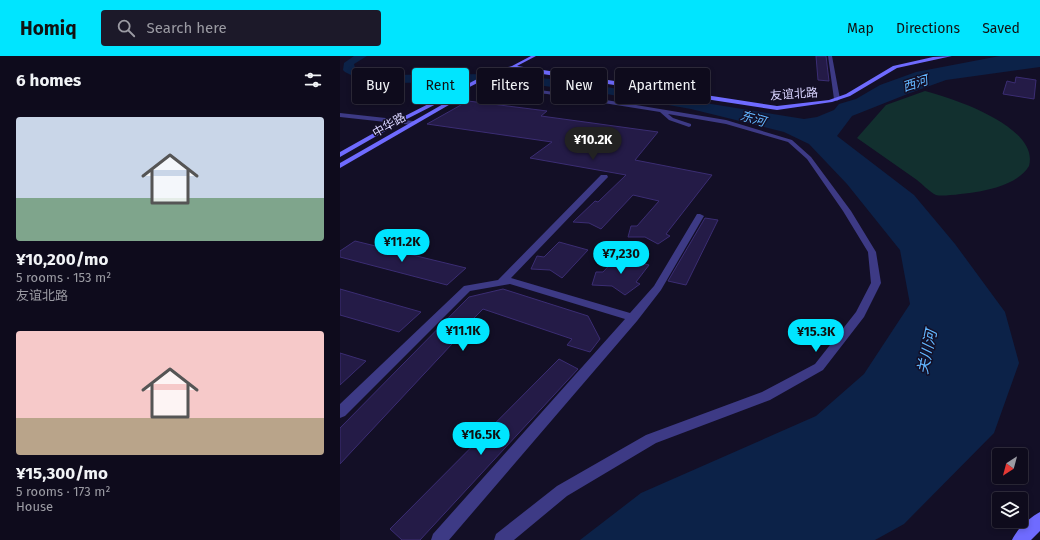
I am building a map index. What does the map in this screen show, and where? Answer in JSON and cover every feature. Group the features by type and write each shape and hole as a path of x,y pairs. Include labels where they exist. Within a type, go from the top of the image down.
{"street":[{"name":"中华路","path":"340,155 400,121 493,73 512,67 534,56"},
{"path":"830,56 837,99"},
{"name":"友谊北路","path":"512,67 777,108 837,99 848,95 895,67 933,58 950,56"},
{"name":"中华路","path":"340,166 477,87"},
{"path":"502,540 562,491 651,439 766,396 819,367 860,314 876,283 872,252 847,211 809,158 790,141 726,122 662,110 543,92"},
{"path":"662,110 671,119 689,125"},
{"path":"340,115 413,123"},
{"path":"500,282 604,177"},
{"path":"439,540 658,288 700,216"},
{"path":"340,412 467,288 510,281 633,318"},
{"path":"1020,540 1040,520"}],"green space":[{"path":"925,91 971,107 1007,126 1021,138 1029,152 1029,166 1025,172 1012,181 990,189 956,195 936,195 857,138 886,105"}],"water":[{"path":"1000,56 1040,56 1040,67 946,80 910,93 852,116 837,136 914,195 955,244 1005,312 1019,363 994,433 904,524 875,540 580,540 641,493 816,416 864,374 910,304 900,250 847,184 809,144 784,132 691,109 663,104 710,104 804,119 817,117 834,110 839,104 856,99 880,85 916,72"},
{"path":"477,75 477,80 469,80 469,76"},
{"path":"543,78 551,79 551,87 543,86"},
{"path":"607,87 615,88 615,95 607,94"}],"pier":[{"path":"477,77 477,82 469,82 469,81"}],"building":[{"path":"816,56 826,56 829,81 818,80"},
{"path":"1016,77 1036,80 1034,99 1003,94 1007,81 1015,83"},
{"path":"469,101 477,102 477,104 492,104 547,111 541,116 658,132 635,160 712,175 666,234 670,236 658,244 645,237 628,237 631,226 637,226 659,201 633,195 601,229 589,223 573,222 595,201 598,202 626,175 530,158 552,142 427,124 463,104 469,104"},
{"path":"705,218 718,220 686,285 668,281"},
{"path":"355,241 466,268 447,285 340,257 340,251"},
{"path":"559,242 588,250 562,278 550,270 531,269 537,256 544,257"},
{"path":"617,257 649,265 636,282 640,284 625,295 612,286 592,285 596,272 603,272"},
{"path":"340,289 421,312 399,332 340,315"},
{"path":"503,289 588,316 600,339 590,352 567,345 572,339 483,309 340,464 340,428 469,297"},
{"path":"340,353 366,361 340,385"},
{"path":"559,359 578,369 420,540 402,540 390,529"}],"waterway":[{"name":"东河","path":"362,56 349,63 349,70 359,75 378,79 477,78"}],"water label":[{"name":"西河","path":"915,83"},
{"name":"关川河","path":"927,352"}]}
